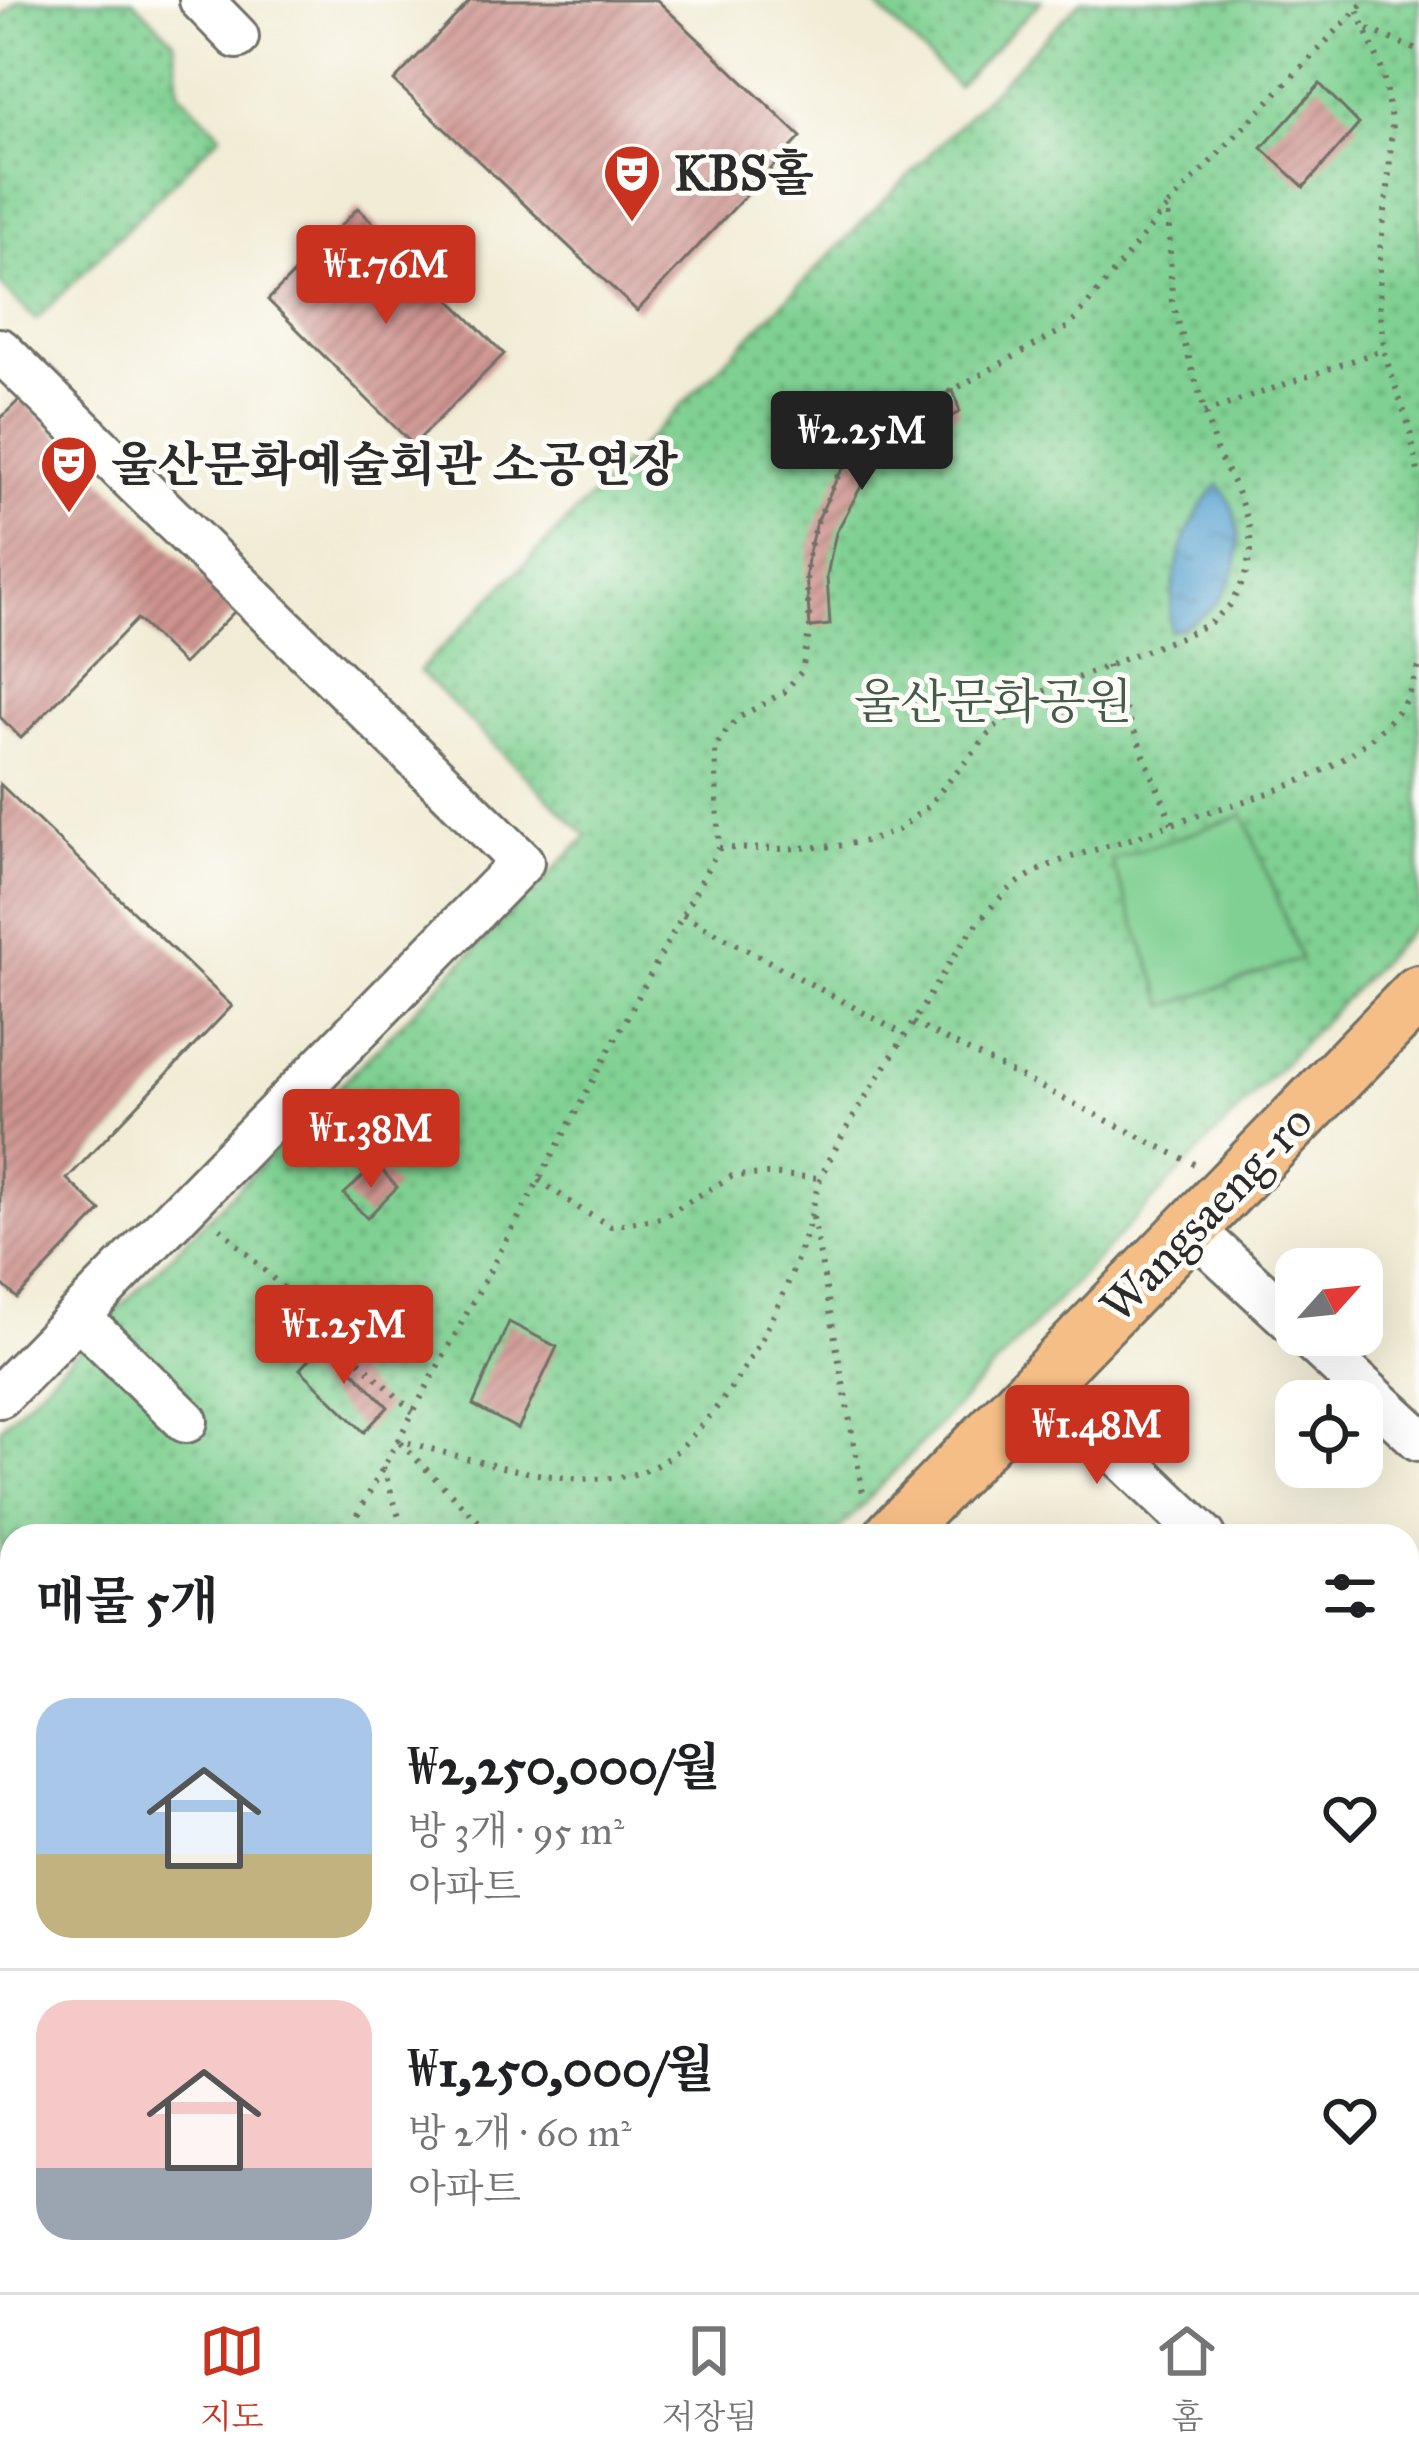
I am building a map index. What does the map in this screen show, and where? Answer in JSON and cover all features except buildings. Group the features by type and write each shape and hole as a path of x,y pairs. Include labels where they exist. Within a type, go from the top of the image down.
{"main road":[{"name":"Wangsaeng-ro","path":"879,1524 1042,1382 1419,993"}],"street":[{"path":"201,0 237,37"},
{"path":"0,350 522,862 0,1396"},
{"path":"1192,1229 1275,1306"},
{"path":"78,1316 186,1420"},
{"path":"1332,1356 1412,1420"},
{"path":"1042,1382 1191,1524"}],"path":[{"path":"352,1524 719,848 715,748 740,717 784,692 802,671 810,627 809,551 838,476 857,450 902,413 1070,326 1168,206 1366,0"},
{"path":"1357,9 1382,70 1392,125 1380,250 1380,315 1385,350 1416,446 1419,476"},
{"path":"1365,27 1419,51"},
{"path":"719,848 837,846 898,830 926,808 995,727 1042,692 1209,624 1230,604 1244,580 1251,551 1249,524 1217,453 1172,301 1168,206"},
{"path":"1204,413 1385,350"},
{"path":"1107,665 1172,824"},
{"path":"398,1440 517,1470 587,1479 638,1473 671,1457 736,1386 760,1345 783,1295 820,1178 858,1109 985,913 1020,880 1065,858 1260,798 1307,781 1346,759 1403,705 1419,668"},
{"path":"683,915 905,1035"},
{"path":"913,1023 1234,1185"},
{"path":"539,1180 611,1226 661,1218 732,1176 820,1178"},
{"path":"192,1200 413,1412"},
{"path":"812,1213 879,1524"},
{"path":"398,1440 481,1524"},
{"path":"383,1467 401,1524"}],"green space":[{"path":"19,0 133,0 174,41 179,92 221,134 36,320 0,284 0,19"},
{"path":"871,0 1042,0 957,86"},
{"name":"울산문화공원","path":"1082,0 1419,0 1419,921 844,1524 0,1524 0,1428 587,836 419,671"},
{"path":"1244,815 1301,959 1166,1006 1111,860"}],"water":[{"path":"1219,484 1238,527 1234,571 1211,609 1170,631 1173,591 1187,534"}],"place":[{"name":"KBS홀","path":"632,224"},
{"name":"울산문화예술회관 소공연장","path":"69,515"}]}
